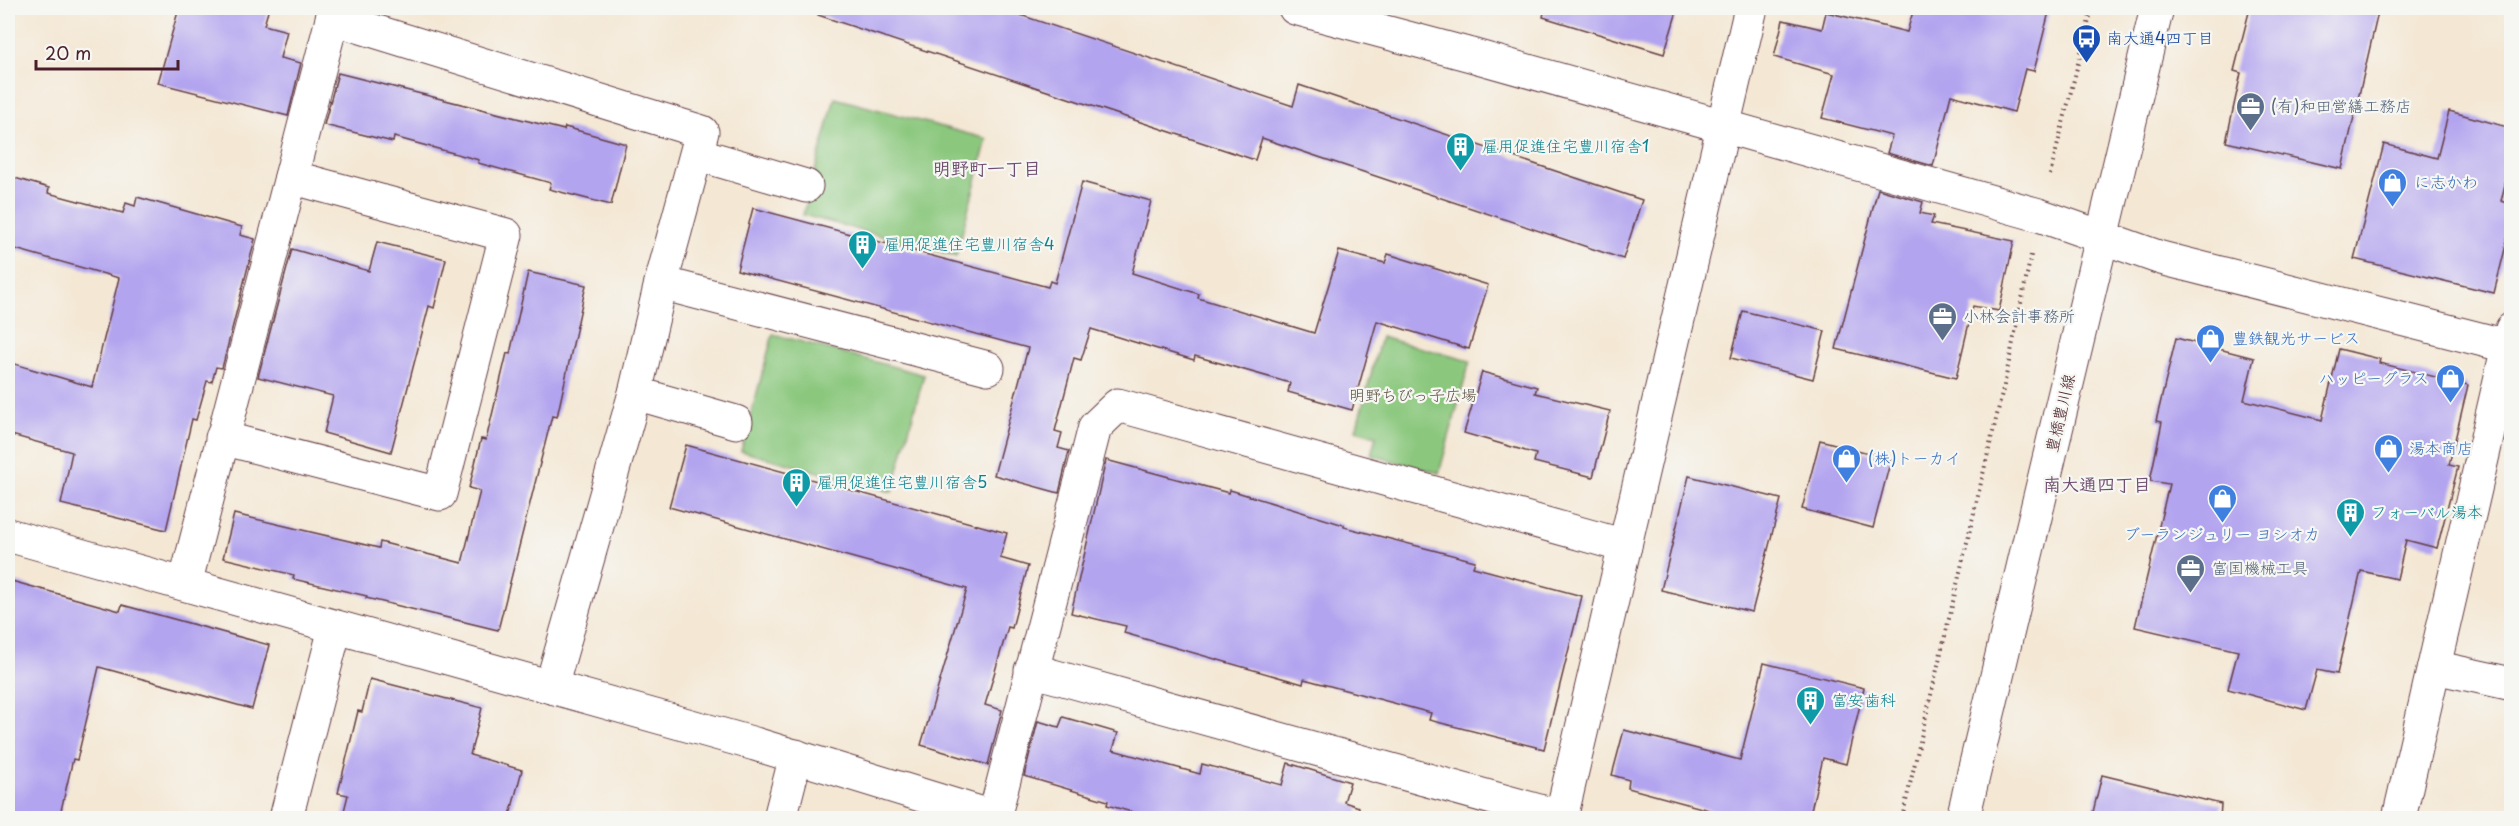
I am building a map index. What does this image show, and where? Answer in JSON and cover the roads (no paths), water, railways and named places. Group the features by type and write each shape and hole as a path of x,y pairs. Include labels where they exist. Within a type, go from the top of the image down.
{"street":[{"path":"1295,8 2039,215 2161,258 2509,338 2399,819"},
{"path":"1030,670 1561,818 1751,8"},
{"name":"豊橋豊川線","path":"1964,819 2157,8"},
{"path":"185,584 334,13 702,132 661,283 635,393 551,687"},
{"path":"697,154 806,186"},
{"path":"222,438 440,494 443,483 506,235 291,177"},
{"path":"661,283 988,368"},
{"path":"635,393 736,422"},
{"path":"8,535 796,756 995,818 1030,670 1095,427 1118,405 1625,546"},
{"path":"286,819 335,628"},
{"path":"2434,667 2511,684"},
{"path":"780,819 796,756"}],"place":[{"name":"南大通4四丁目","path":"2086,64"},
{"name":"(有)和田営繕工務店","path":"2250,132"},
{"name":"雇用促進住宅豊川宿舎1","path":"1461,172"},
{"name":"に志かわ","path":"2393,208"},
{"name":"雇用促進住宅豊川宿舎4","path":"863,270"},
{"name":"小林会計事務所","path":"1942,342"},
{"name":"豊鉄観光サービス","path":"2211,364"},
{"name":"ハッピーグラス","path":"2450,404"},
{"name":"湯本商店","path":"2388,474"},
{"name":"(株)トーカイ","path":"1847,484"},
{"name":"雇用促進住宅豊川宿舎5","path":"796,508"},
{"name":"ブーランジュリー ヨシオカ","path":"2222,524"},
{"name":"フォーバル湯本","path":"2350,538"},
{"name":"富国機械工具","path":"2191,594"},
{"name":"富安歯科","path":"1811,726"}],"district":[{"name":"明野町一丁目","path":"987,169"},
{"name":"南大通四丁目","path":"2097,485"}],"park label":[{"name":"明野ちびっ子広場","path":"1413,395"}]}
